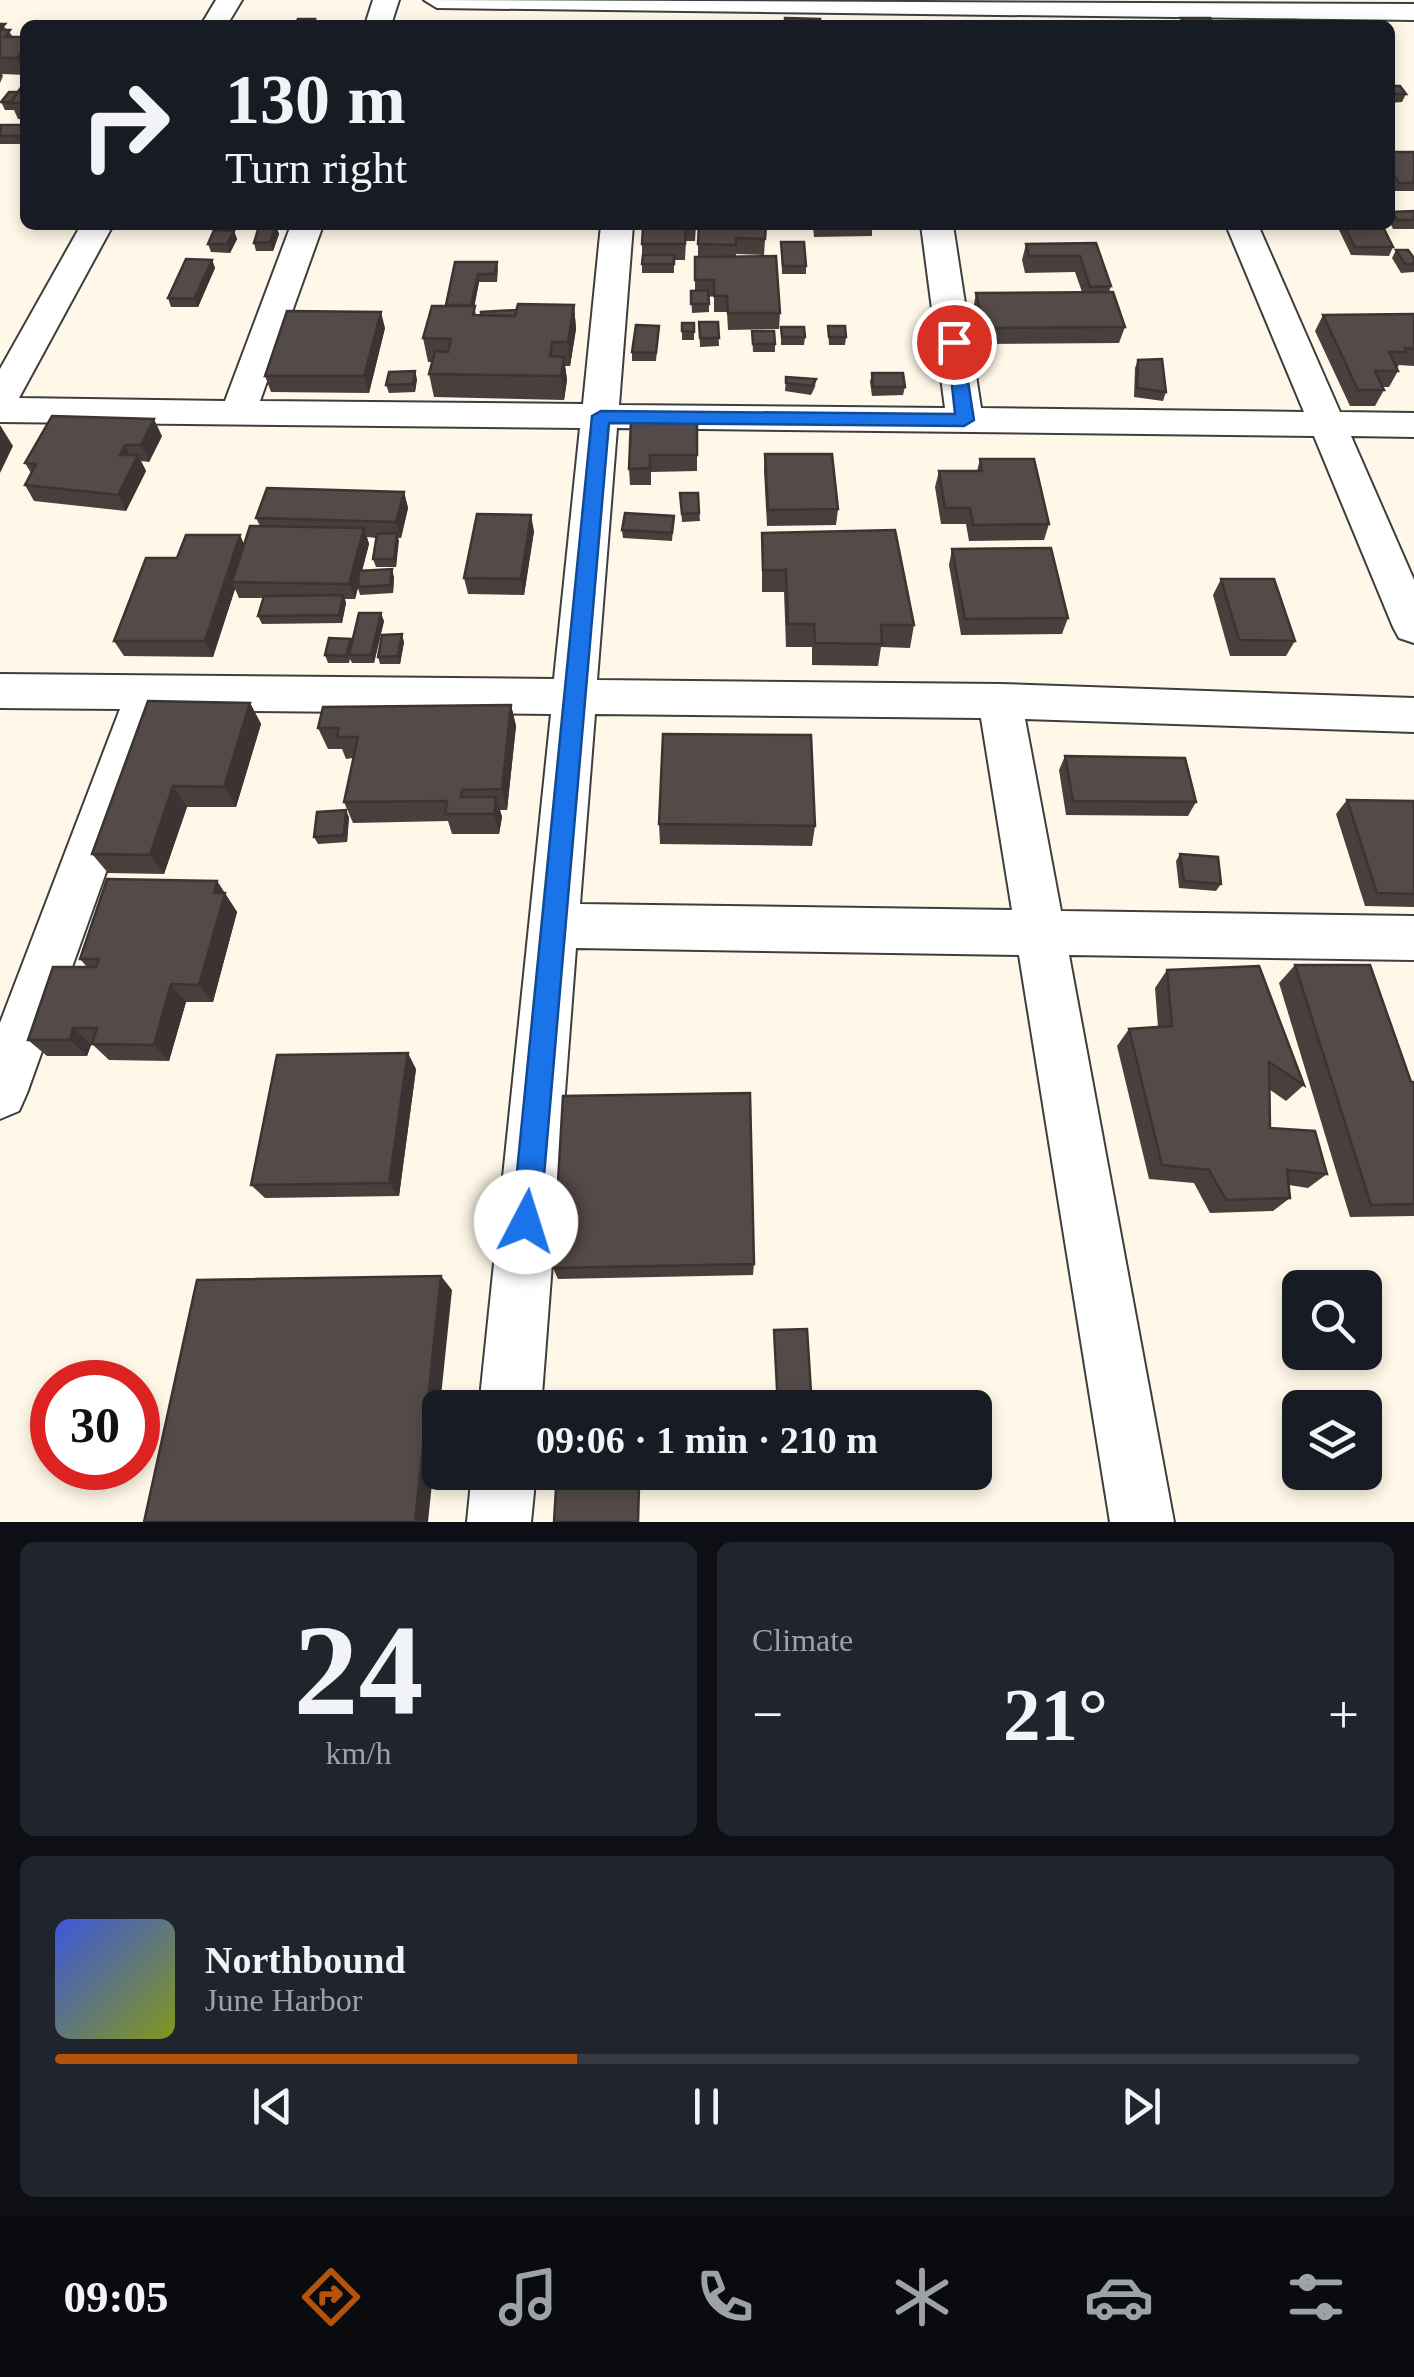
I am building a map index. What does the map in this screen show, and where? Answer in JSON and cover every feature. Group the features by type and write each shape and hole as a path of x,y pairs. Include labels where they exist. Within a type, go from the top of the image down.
{"street":[{"path":"437,0 904,15 1153,17 1231,5 1414,12"},
{"path":"0,400 93,230"},
{"path":"238,412 305,230"},
{"path":"512,1390 617,230"},
{"path":"938,230 964,420"},
{"path":"1244,230 1414,627"},
{"path":"0,410 1414,426"},
{"path":"0,691 1000,701 1414,715"},
{"path":"0,1094 149,691"},
{"path":"1000,701 1142,1522"},
{"path":"553,926 1414,938"},
{"path":"499,1522 502,1490"}],"building":[{"path":"0,30 10,30 5,37 20,37 20,54 17,58 0,58"},
{"path":"1395,86 1400,86 1406,94 1395,94"},
{"path":"20,89 20,103 10,103"},
{"path":"9,92 18,92 11,102 1,102"},
{"path":"1,125 20,125 20,136 0,136"},
{"path":"1395,152 1414,152 1414,183 1399,183 1395,176"},
{"path":"1414,211 1414,220 1397,220 1395,212"},
{"path":"214,230 234,231 227,244 208,244"},
{"path":"258,230 274,230 270,242 254,243"},
{"path":"643,230 686,230 685,244 642,244"},
{"path":"699,230 766,230 765,239 736,238 736,245 698,244"},
{"path":"1346,230 1384,230 1393,247 1355,247"},
{"path":"781,242 804,242 806,266 783,266"},
{"path":"1096,243 1111,286 1090,287 1080,256 1029,256 1026,244"},
{"path":"1396,250 1408,250 1414,264 1405,264"},
{"path":"643,255 674,255 674,264 642,264"},
{"path":"776,256 780,313 728,313 727,296 714,296 714,280 695,280 695,257"},
{"path":"186,259 212,260 194,299 168,298"},
{"path":"455,262 497,262 495,274 478,274 471,305 446,305"},
{"path":"708,290 709,304 691,304 691,291"},
{"path":"1113,292 1125,327 984,328 976,293"},
{"path":"518,304 574,305 568,342 552,342 550,356 564,357 561,376 429,374 435,351 448,352 451,339 423,338 432,306 475,306 473,315 515,316"},
{"path":"516,310 515,316 481,315 481,312"},
{"path":"287,311 381,312 364,376 265,376"},
{"path":"1414,314 1414,349 1389,352 1398,371 1375,371 1384,390 1358,390 1323,315"},
{"path":"699,322 718,322 719,338 700,338"},
{"path":"682,323 694,323 694,332 682,331"},
{"path":"636,325 659,326 656,353 632,352"},
{"path":"828,326 845,326 846,337 829,337"},
{"path":"781,327 804,327 805,337 782,337"},
{"path":"752,331 774,331 775,344 753,344"},
{"path":"1162,359 1166,392 1137,388 1138,360"},
{"path":"415,371 413,384 386,385 389,372"},
{"path":"872,373 903,373 905,387 873,387"},
{"path":"786,377 816,379 812,386 786,383"},
{"path":"52,416 154,419 141,445 125,445 120,455 138,455 118,495 25,485 36,464 25,463"},
{"path":"697,419 697,455 650,455 650,468 629,469 631,420"},
{"path":"765,454 832,454 838,509 768,510"},
{"path":"980,459 1034,459 1049,524 973,525 970,508 945,508 939,471 982,471"},
{"path":"267,488 404,492 396,522 256,518"},
{"path":"680,493 698,493 699,513 682,514"},
{"path":"625,513 674,516 672,533 622,530"},
{"path":"477,514 531,515 521,579 464,578"},
{"path":"250,526 364,528 349,584 232,582"},
{"path":"895,530 914,625 881,625 882,644 815,643 814,624 788,624 786,570 763,570 762,533"},
{"path":"397,533 394,559 373,559 377,534"},
{"path":"186,535 240,535 205,641 114,641 146,558 177,558"},
{"path":"1051,548 1068,618 965,619 952,549"},
{"path":"392,569 390,585 358,587 359,571"},
{"path":"1221,579 1274,579 1295,641 1239,640"},
{"path":"343,595 339,615 258,616 264,596"},
{"path":"359,613 381,613 371,655 349,655"},
{"path":"402,634 398,656 378,657 382,635"},
{"path":"329,638 351,639 346,656 325,655"},
{"path":"148,701 250,703 224,787 173,786 150,855 92,854"},
{"path":"511,705 502,789 462,790 461,797 496,797 494,814 445,814 447,801 344,802 358,737 337,737 339,728 318,728 323,707"},
{"path":"663,734 811,735 815,826 659,824"},
{"path":"1065,756 1185,758 1196,802 1073,801"},
{"path":"1347,800 1414,801 1414,894 1377,893"},
{"path":"346,810 344,835 314,837 317,812"},
{"path":"1180,854 1218,857 1221,884 1184,881"},
{"path":"107,879 217,881 214,893 225,893 199,985 171,984 154,1045 92,1044 97,1028 73,1028 70,1040 28,1040 53,967 96,967 99,959 80,959"},
{"path":"1295,965 1370,965 1414,1082 1414,1204 1371,1205"},
{"path":"1259,966 1304,1085 1269,1062 1270,1128 1315,1131 1327,1174 1287,1170 1290,1198 1226,1200 1209,1170 1162,1165 1129,1029 1172,1026 1167,970"},
{"path":"408,1053 389,1183 251,1185 277,1055"},
{"path":"750,1093 754,1264 553,1268 563,1096"},
{"path":"441,1276 429,1390 422,1390 422,1456 415,1522 144,1522 151,1490 160,1490 160,1449 197,1280"},
{"path":"807,1329 811,1390 777,1390 774,1330"},
{"path":"556,1490 639,1490 638,1522 554,1522"}],"route":[{"path":"526,1222 601,416 964,420 954,342"}]}
